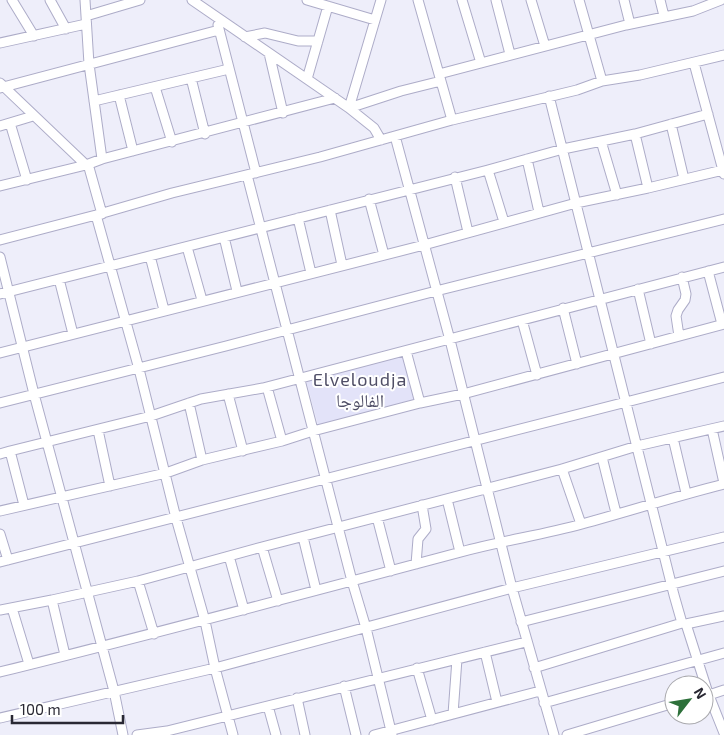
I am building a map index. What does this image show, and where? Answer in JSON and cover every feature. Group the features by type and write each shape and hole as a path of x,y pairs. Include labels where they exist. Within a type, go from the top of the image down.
{"street":[{"path":"12,0 34,36"},
{"path":"50,0 66,29"},
{"path":"85,0 89,64 102,159"},
{"path":"0,43 66,29 140,0"},
{"path":"192,0 336,98 374,128 381,140"},
{"path":"211,0 212,13 220,30 256,173"},
{"path":"307,0 375,20"},
{"path":"349,108 381,0"},
{"path":"418,0 452,120"},
{"path":"462,0 480,63"},
{"path":"496,0 510,54"},
{"path":"531,0 545,46"},
{"path":"579,0 602,81"},
{"path":"624,0 630,24"},
{"path":"660,0 664,16"},
{"path":"690,0 693,11"},
{"path":"349,108 510,54 664,16 693,11 721,0"},
{"path":"308,79 328,6"},
{"path":"1,86 220,30"},
{"path":"245,37 265,33 298,41 318,41"},
{"path":"269,53 283,113"},
{"path":"0,240 452,120 577,90 602,81 640,76 724,55"},
{"path":"0,353 237,291 424,245 539,212 684,179 724,172 694,63"},
{"path":"94,102 229,68"},
{"path":"191,78 205,134"},
{"path":"1,86 87,165 110,266 139,369 233,735"},
{"path":"155,87 172,142"},
{"path":"120,95 133,151"},
{"path":"549,96 662,551 671,585 701,675"},
{"path":"0,186 87,165 102,159 205,134 336,98"},
{"path":"0,294 488,170 563,148 635,134 708,114"},
{"path":"0,126 34,116"},
{"path":"10,123 26,180"},
{"path":"671,124 684,179"},
{"path":"635,134 648,188"},
{"path":"396,136 450,340 526,642 554,735"},
{"path":"601,141 617,195"},
{"path":"526,159 539,212"},
{"path":"488,170 504,222"},
{"path":"247,175 352,581 366,628 391,733"},
{"path":"455,178 468,232"},
{"path":"369,199 384,255"},
{"path":"330,210 342,265"},
{"path":"298,218 311,273"},
{"path":"0,403 724,219"},
{"path":"224,237 237,291"},
{"path":"187,247 202,300"},
{"path":"150,256 164,310"},
{"path":"0,257 61,497 114,691 123,735"},
{"path":"0,454 151,416 189,403 267,387 450,340 563,308 724,267"},
{"path":"0,511 166,472 202,460 242,452 420,403 537,375 723,324 708,271"},
{"path":"679,336 676,316 685,300 686,294 682,277"},
{"path":"59,279 73,334"},
{"path":"638,289 651,344"},
{"path":"563,308 577,364"},
{"path":"522,320 537,375"},
{"path":"406,351 420,403"},
{"path":"0,534 4,562 724,377"},
{"path":"267,387 282,441"},
{"path":"228,394 242,452"},
{"path":"189,403 202,460"},
{"path":"0,610 138,581 562,469 637,446 724,426"},
{"path":"0,672 101,645 205,621 460,552 581,524 724,483 712,429"},
{"path":"98,430 110,486"},
{"path":"673,438 686,493"},
{"path":"10,451 24,505"},
{"path":"602,457 616,514"},
{"path":"562,469 581,524"},
{"path":"447,499 460,552"},
{"path":"416,564 418,539 426,529 422,505"},
{"path":"377,517 391,571"},
{"path":"303,537 316,590"},
{"path":"0,718 215,668 512,588 724,537"},
{"path":"262,547 278,601"},
{"path":"229,556 244,610"},
{"path":"521,622 724,571"},
{"path":"138,581 154,634"},
{"path":"52,600 65,655"},
{"path":"12,608 30,664"},
{"path":"534,668 684,624 724,616"},
{"path":"137,735 168,733 296,698 526,642"},
{"path":"485,652 497,702"},
{"path":"544,703 724,653"},
{"path":"453,714 456,659"},
{"path":"417,668 432,720"},
{"path":"344,686 356,735"},
{"path":"374,735 391,733 540,691"},
{"path":"296,698 305,735"},
{"path":"268,706 276,735"},
{"path":"568,735 593,732 664,707"},
{"path":"714,709 724,730"}],"shaded area":[{"path":"403,355 415,399 318,425 306,380"}],"district":[{"name":"Elveloudja الفالوجا","path":"360,390"}]}
